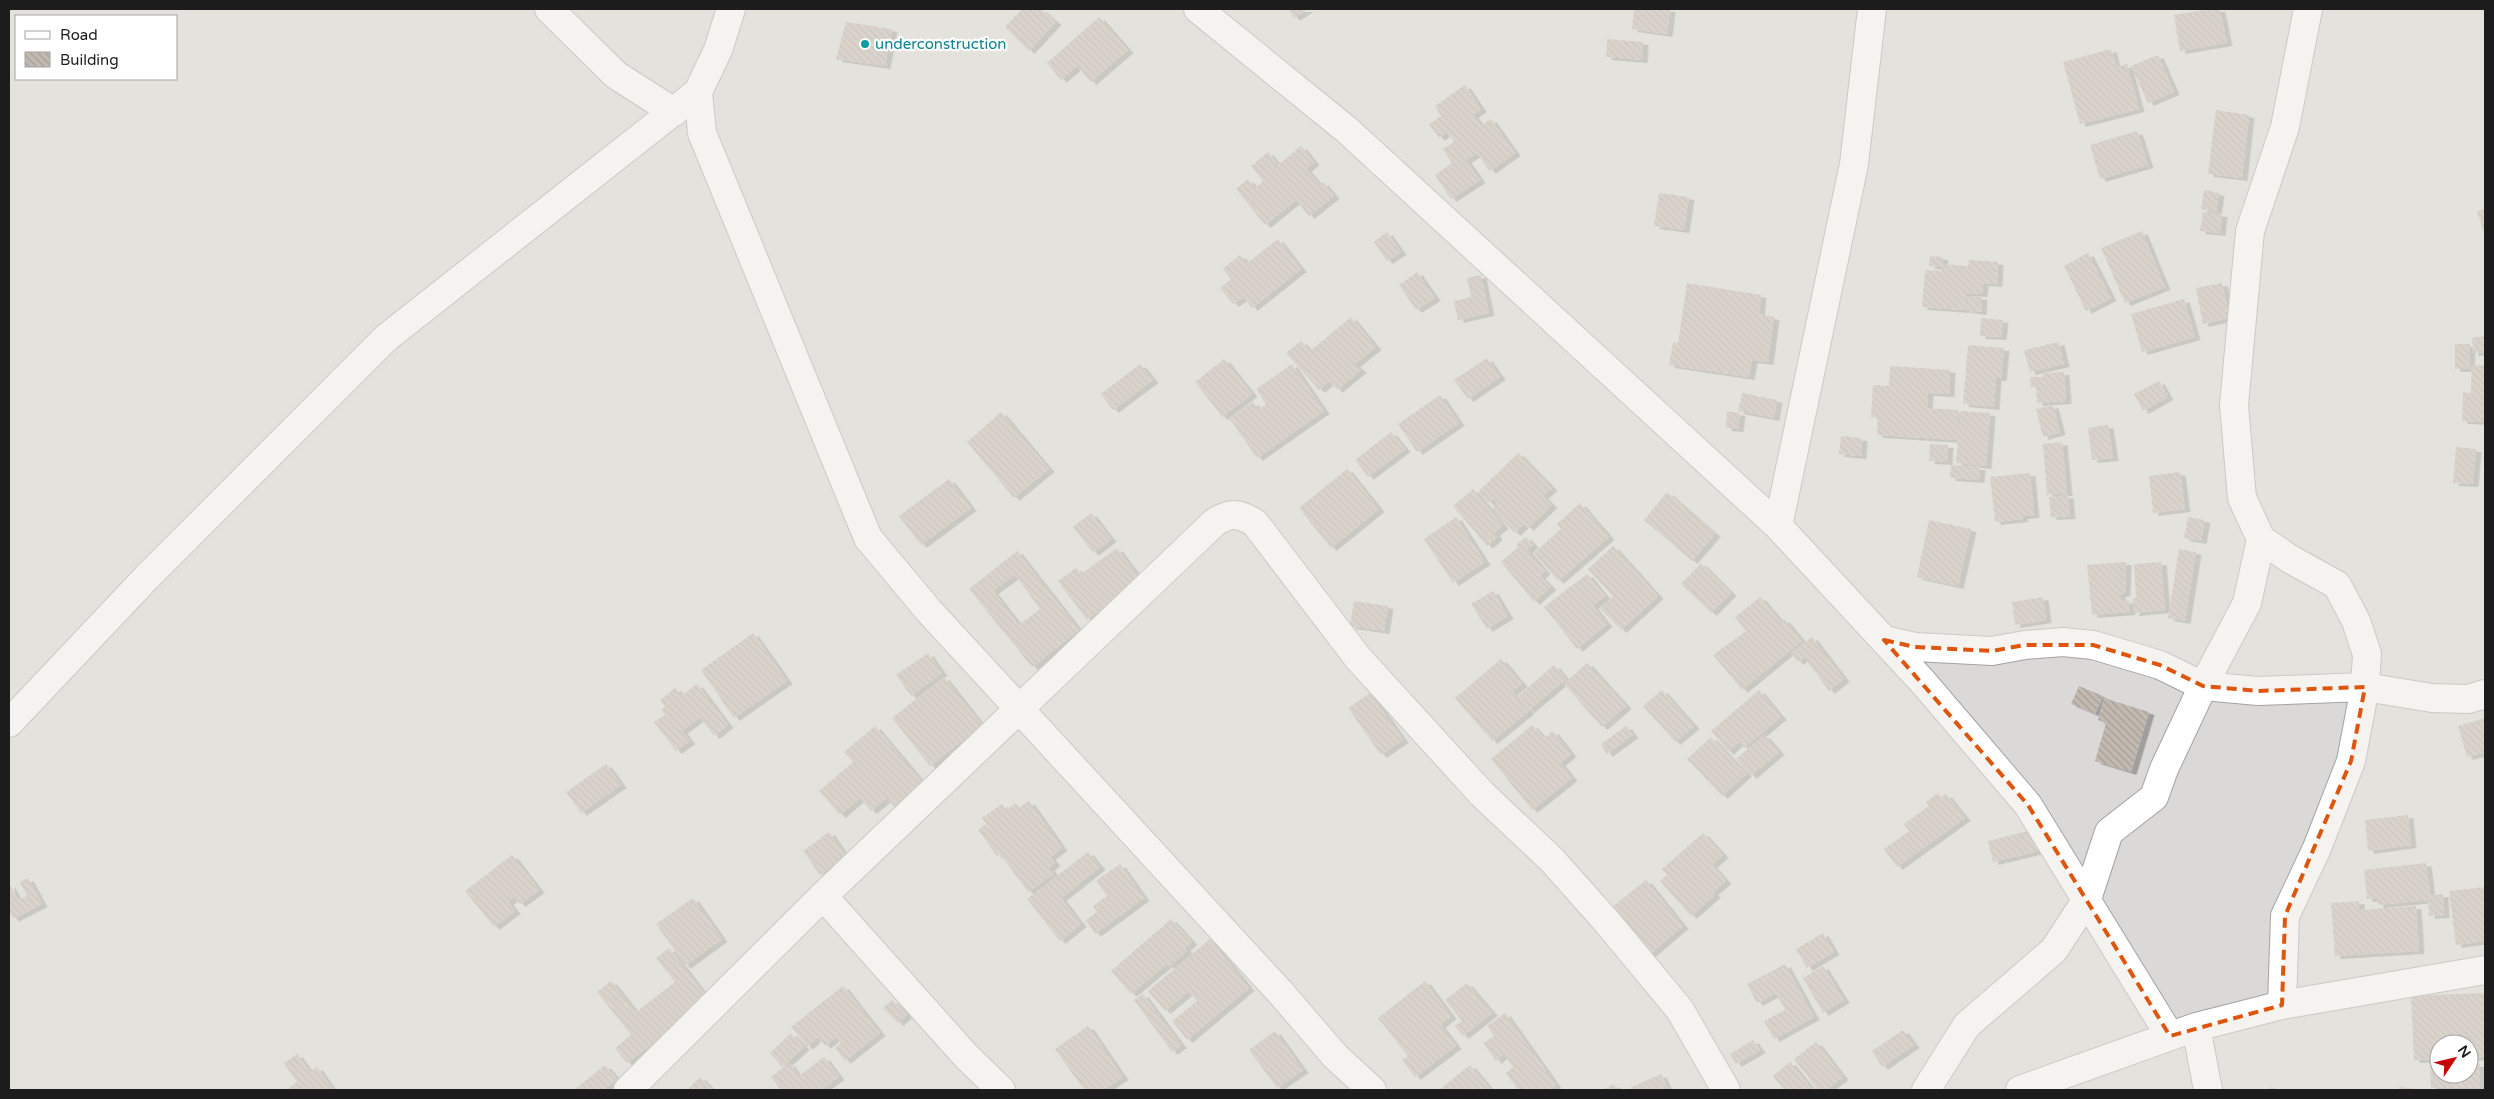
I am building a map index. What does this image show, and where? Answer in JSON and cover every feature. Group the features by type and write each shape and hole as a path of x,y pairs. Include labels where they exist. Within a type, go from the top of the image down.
{"street":[{"path":"548,9 616,75 674,112"},
{"path":"9,723 147,577 386,338 698,92 718,50 731,9"},
{"path":"1198,9 1347,130 1778,526 1884,640 2028,805 2170,1036"},
{"path":"1778,526 1854,164 1872,9"},
{"path":"2282,1005 2285,916 2317,848 2351,761 2365,687 2367,654 2356,621 2337,585 2290,559 2261,538 2242,498 2234,405 2250,231 2285,127 2308,9"},
{"path":"698,92 702,134 868,538 929,611 1280,992 1336,1057 1372,1090"},
{"path":"628,1090 823,896 1215,522 1227,514 1241,515 1255,523 1358,658 1482,794 1552,860 1608,923 1680,1010 1726,1090"},
{"path":"1926,1090 1967,1025 2054,950 2087,899 2109,832 2154,797 2164,769 2203,686 2246,603 2261,538"},
{"path":"1884,640 1915,647 1992,651 2025,644 2063,642 2093,645 2160,665 2203,686 2258,691 2365,687 2432,698 2468,699 2485,694"},
{"path":"823,896 966,1056 1001,1090"},
{"path":"2020,1090 2170,1036 2282,1005 2485,970"},
{"path":"2196,1028 2208,1090"}],"highlighted area":[{"path":"1884,640 1915,647 1992,651 2025,645 2093,645 2160,665 2203,686 2258,691 2365,687 2351,761 2285,916 2282,1005 2170,1036 2028,805"}],"shaded area":[{"path":"9,9 2485,9 2485,1090 9,1090"}],"building":[{"path":"1022,9 1041,9 1056,22 1029,51 1005,27"},
{"path":"1288,9 1308,9 1294,18"},
{"path":"1634,9 1670,9 1667,34 1632,29"},
{"path":"2220,9 2227,43 2180,51 2174,15"},
{"path":"1099,17 1128,50 1091,82 1077,66 1061,80 1047,63"},
{"name":"underconstruction","path":"846,22 892,29 885,66 836,59"},
{"path":"1607,39 1643,42 1642,60 1606,57"},
{"path":"2111,49 2116,67 2127,64 2139,109 2080,124 2063,62"},
{"path":"2158,55 2174,92 2148,103 2131,66"},
{"path":"1465,85 1481,109 1473,115 1481,126 1491,119 1515,153 1490,171 1477,153 1466,160 1480,180 1451,199 1435,175 1452,163 1443,149 1454,142 1447,132 1439,138 1429,124 1441,116 1435,106"},
{"path":"2216,110 2249,115 2242,178 2208,174"},
{"path":"2137,131 2148,165 2100,179 2090,145"},
{"path":"1301,146 1314,162 1306,169 1320,185 1323,182 1334,196 1309,216 1296,200 1265,225 1236,189 1248,179 1255,188 1263,181 1251,166 1268,152 1278,165"},
{"path":"2204,190 2219,193 2216,212 2201,209"},
{"path":"1659,193 1689,197 1684,230 1654,226"},
{"path":"2485,209 2485,237 2477,211"},
{"path":"2203,212 2222,214 2220,233 2200,231"},
{"path":"2142,231 2165,287 2125,303 2101,248"},
{"path":"1387,232 1401,252 1387,261 1374,242"},
{"path":"1278,239 1301,269 1252,308 1244,297 1233,304 1220,288 1231,279 1223,269 1240,255 1247,263"},
{"path":"2088,253 2111,298 2086,311 2064,266"},
{"path":"1930,256 1943,257 1942,264 1968,266 1969,260 1998,262 1997,284 1983,283 1982,294 1966,293 1965,310 1922,307 1925,270 1942,271 1942,267 1929,266"},
{"path":"1417,272 1435,298 1416,310 1399,285"},
{"path":"1481,275 1489,313 1458,320 1454,301 1471,297 1467,278"},
{"path":"1687,283 1761,295 1759,314 1774,317 1768,362 1752,360 1749,377 1669,365 1673,342 1678,343"},
{"path":"2222,283 2230,318 2203,324 2196,288"},
{"path":"1968,296 1982,297 1981,312 1966,310"},
{"path":"2184,299 2195,337 2142,352 2131,314"},
{"path":"1351,317 1376,347 1355,364 1361,370 1337,390 1330,381 1319,390 1286,353 1301,341 1310,351"},
{"path":"1981,318 2003,320 2001,337 1980,336"},
{"path":"2485,336 2485,352 2473,353 2472,338"},
{"path":"2059,342 2064,364 2030,372 2024,350"},
{"path":"2455,344 2470,344 2469,369 2455,369"},
{"path":"1968,345 2004,348 2001,378 1996,378 1994,407 1963,404"},
{"path":"1487,358 1500,377 1468,399 1454,380"},
{"path":"1224,359 1252,394 1222,417 1195,382"},
{"path":"1140,364 1153,380 1113,410 1101,394"},
{"path":"1292,364 1324,411 1257,458 1229,418 1253,402 1258,410 1266,404 1256,389"},
{"path":"2472,365 2485,366 2485,422 2462,421 2463,392 2471,393"},
{"path":"1890,366 1950,370 1949,394 1928,393 1927,408 1958,410 1957,440 1877,435 1878,417 1871,417 1873,385 1889,386"},
{"path":"2064,372 2066,401 2037,403 2036,387 2031,388 2030,377 2043,377 2042,373"},
{"path":"2159,381 2168,397 2143,411 2134,394"},
{"path":"1742,393 1777,400 1774,418 1738,411"},
{"path":"1440,395 1459,423 1417,452 1398,424"},
{"path":"2053,405 2060,432 2043,437 2036,409"},
{"path":"1727,411 1740,413 1738,429 1726,428"},
{"path":"1960,411 1990,413 1986,466 1956,463"},
{"path":"1001,412 1049,469 1014,498 967,442"},
{"path":"2108,425 2113,458 2092,460 2088,428"},
{"path":"1391,432 1405,449 1368,477 1355,460"},
{"path":"1841,436 1862,438 1861,456 1839,454"},
{"path":"2062,442 2067,493 2047,495 2043,444"},
{"path":"1930,444 1948,445 1947,462 1929,461"},
{"path":"2456,447 2476,449 2473,484 2453,483"},
{"path":"1518,453 1552,488 1543,496 1552,505 1528,528 1524,524 1515,533 1491,509 1498,502 1494,499 1489,503 1478,492"},
{"path":"1951,465 1980,467 1979,480 1950,478"},
{"path":"1347,469 1379,509 1331,548 1299,508"},
{"path":"2180,472 2185,509 2153,513 2149,476"},
{"path":"2030,473 2034,515 2022,516 2023,519 1995,522 1990,477"},
{"path":"949,479 971,508 921,545 899,516"},
{"path":"1473,489 1503,526 1494,533 1497,537 1487,546 1453,506"},
{"path":"1667,492 1715,534 1692,561 1644,520"},
{"path":"2068,495 2070,516 2051,517 2049,497"},
{"path":"1580,503 1609,537 1558,581 1534,553 1561,529 1557,524"},
{"path":"1091,513 1111,539 1093,553 1073,527"},
{"path":"1456,517 1485,562 1453,583 1424,539"},
{"path":"2188,517 2205,520 2201,541 2184,538"},
{"path":"1929,520 1971,529 1958,586 1917,577"},
{"path":"1526,537 1533,545 1527,550 1545,571 1540,576 1551,587 1534,602 1501,562"},
{"path":"1613,546 1658,596 1621,630 1600,608 1613,597 1588,569"},
{"path":"1117,548 1141,580 1087,620 1058,581 1076,568 1081,574"},
{"path":"2179,549 2196,552 2185,621 2168,618"},
{"path":"1017,551 1079,630 1032,667 969,589","holes":["1015,575 1040,609 1019,625 993,591"]},
{"path":"2126,562 2125,593 2120,594 2121,601 2129,600 2130,612 2092,615 2087,565"},
{"path":"2161,562 2165,610 2134,613 2133,598 2136,598 2134,564"},
{"path":"1701,563 1731,593 1711,613 1681,584"},
{"path":"1587,574 1605,596 1593,606 1607,624 1577,649 1544,607"},
{"path":"1493,591 1508,616 1487,629 1471,604"},
{"path":"1760,597 1781,622 1784,619 1802,641 1742,690 1713,655 1746,631 1735,617"},
{"path":"2043,597 2046,620 2015,625 2012,602"},
{"path":"1354,601 1388,606 1384,631 1350,626"},
{"path":"753,633 787,681 734,718 701,670"},
{"path":"1812,637 1844,679 1829,691 1804,657 1798,662 1791,653"},
{"path":"928,653 942,673 911,696 896,675"},
{"path":"1501,659 1522,684 1512,692 1529,711 1492,741 1455,698"},
{"path":"1587,663 1626,706 1602,727 1564,684"},
{"path":"1554,665 1566,679 1529,710 1518,696"},
{"path":"944,677 982,725 930,766 892,718"},
{"path":"697,684 728,725 714,736 700,717 682,731 690,741 676,751 654,722 665,715 661,710 665,707 660,700 675,688 681,696"},
{"path":"2079,686 2103,696 2095,714 2071,704"},
{"path":"1662,690 1694,726 1675,742 1643,706"},
{"path":"1759,690 1781,717 1744,748 1739,742 1728,752 1711,731"},
{"path":"1370,693 1403,740 1381,755 1348,708"},
{"path":"2104,698 2149,712 2131,772 2095,761 2106,723 2098,720"},
{"path":"2485,718 2485,752 2467,757 2458,726"},
{"path":"1532,725 1544,738 1553,731 1571,754 1560,763 1572,778 1532,810 1491,759"},
{"path":"875,726 929,790 900,814 887,798 871,811 860,798 840,815 819,791 853,762 844,752"},
{"path":"1626,726 1633,735 1607,754 1601,744"},
{"path":"1764,735 1779,752 1751,776 1736,759"},
{"path":"1711,737 1746,774 1722,796 1687,759"},
{"path":"606,764 621,785 581,813 566,792"},
{"path":"1938,793 1941,797 1946,794 1965,818 1897,867 1884,849 1909,831 1904,824 1929,806 1926,802"},
{"path":"1029,801 1062,848 1050,857 1055,863 1049,868 1054,874 1028,892 1000,854 997,856 978,830 986,824 982,818 1002,804 1006,810 1016,803 1019,808"},
{"path":"2408,815 2411,845 2368,851 2365,820"},
{"path":"2032,830 2038,851 1993,862 1988,841"},
{"path":"829,832 846,856 820,875 803,851"},
{"path":"1703,833 1723,855 1712,865 1726,881 1713,892 1715,895 1691,916 1660,881 1667,875 1662,869"},
{"path":"1088,852 1100,867 1061,898 1081,924 1060,941 1027,899"},
{"path":"512,855 539,890 520,904 514,897 508,902 515,911 494,927 465,891"},
{"path":"2426,863 2430,895 2443,894 2444,915 2429,916 2428,900 2378,905 2377,898 2367,899 2364,870"},
{"path":"1120,864 1144,898 1095,934 1086,920 1097,912 1093,906 1107,896 1096,881"},
{"path":"28,878 42,904 13,919 9,911 9,883 18,900 27,896 20,882"},
{"path":"1646,880 1683,926 1649,955 1611,908"},
{"path":"2485,887 2485,941 2456,945 2449,891"},
{"path":"693,898 722,939 685,966 656,924"},
{"path":"2359,901 2359,910 2416,906 2419,951 2335,956 2331,903"},
{"path":"1171,919 1192,942 1185,948 1187,951 1169,967 1167,964 1131,994 1111,971"},
{"path":"1823,933 1834,952 1807,968 1796,949"},
{"path":"1210,939 1249,988 1187,1040 1172,1021 1197,1001 1189,991 1165,1011 1148,991"},
{"path":"669,948 709,1000 627,1063 615,1048 631,1035 597,992 611,981 636,1012 675,982 656,958"},
{"path":"1785,964 1814,1017 1774,1039 1764,1021 1785,1010 1776,993 1757,1003 1747,984"},
{"path":"1823,966 1844,1000 1823,1013 1803,978"},
{"path":"1425,981 1451,1016 1440,1025 1456,1046 1415,1077 1402,1060 1408,1056 1378,1018"},
{"path":"1467,983 1492,1013 1463,1036 1455,1026 1462,1021 1445,1000"},
{"path":"843,986 880,1033 845,1061 835,1048 841,1043 836,1037 825,1046 818,1037 807,1047 791,1027"},
{"path":"2485,993 2485,1057 2479,1057 2479,1034 2429,1034 2429,1059 2414,1060 2411,996"},
{"path":"1143,994 1181,1045 1172,1052 1134,1000"},
{"path":"892,1000 907,1015 898,1023 883,1008"},
{"path":"1505,1013 1556,1085 1549,1090 1525,1090 1522,1086 1518,1090 1506,1073 1513,1067 1504,1054 1496,1061 1483,1043 1494,1036 1487,1026"},
{"path":"1088,1026 1123,1077 1103,1090 1084,1090 1055,1049"},
{"path":"1903,1030 1914,1045 1882,1067 1872,1051"},
{"path":"1275,1031 1303,1070 1277,1088 1249,1050"},
{"path":"791,1033 804,1047 782,1067 770,1053"},
{"path":"1753,1040 1760,1050 1736,1064 1730,1054"},
{"path":"1816,1042 1843,1077 1826,1090 1818,1090 1794,1059"},
{"path":"297,1054 310,1072 317,1067 333,1090 286,1090 297,1082 284,1063"},
{"path":"824,1057 839,1077 821,1090 781,1090 771,1077 789,1063 799,1076"},
{"path":"1790,1062 1811,1090 1784,1090 1773,1076"},
{"path":"2480,1064 2480,1088 2431,1088 2431,1084 2479,1084"},
{"path":"605,1065 617,1079 603,1090 574,1090"},
{"path":"1470,1065 1491,1090 1439,1090"},
{"path":"1661,1074 1668,1090 1631,1090 1630,1088"},
{"path":"700,1077 713,1090 687,1090"},
{"path":"1614,1084 1617,1090 1603,1090"},
{"path":"2269,1087 2280,1090 2268,1090"},
{"path":"2399,1087 2417,1089 2417,1090 2399,1090"}],"place":[{"name":"underconstruction","path":"865,44"}]}
